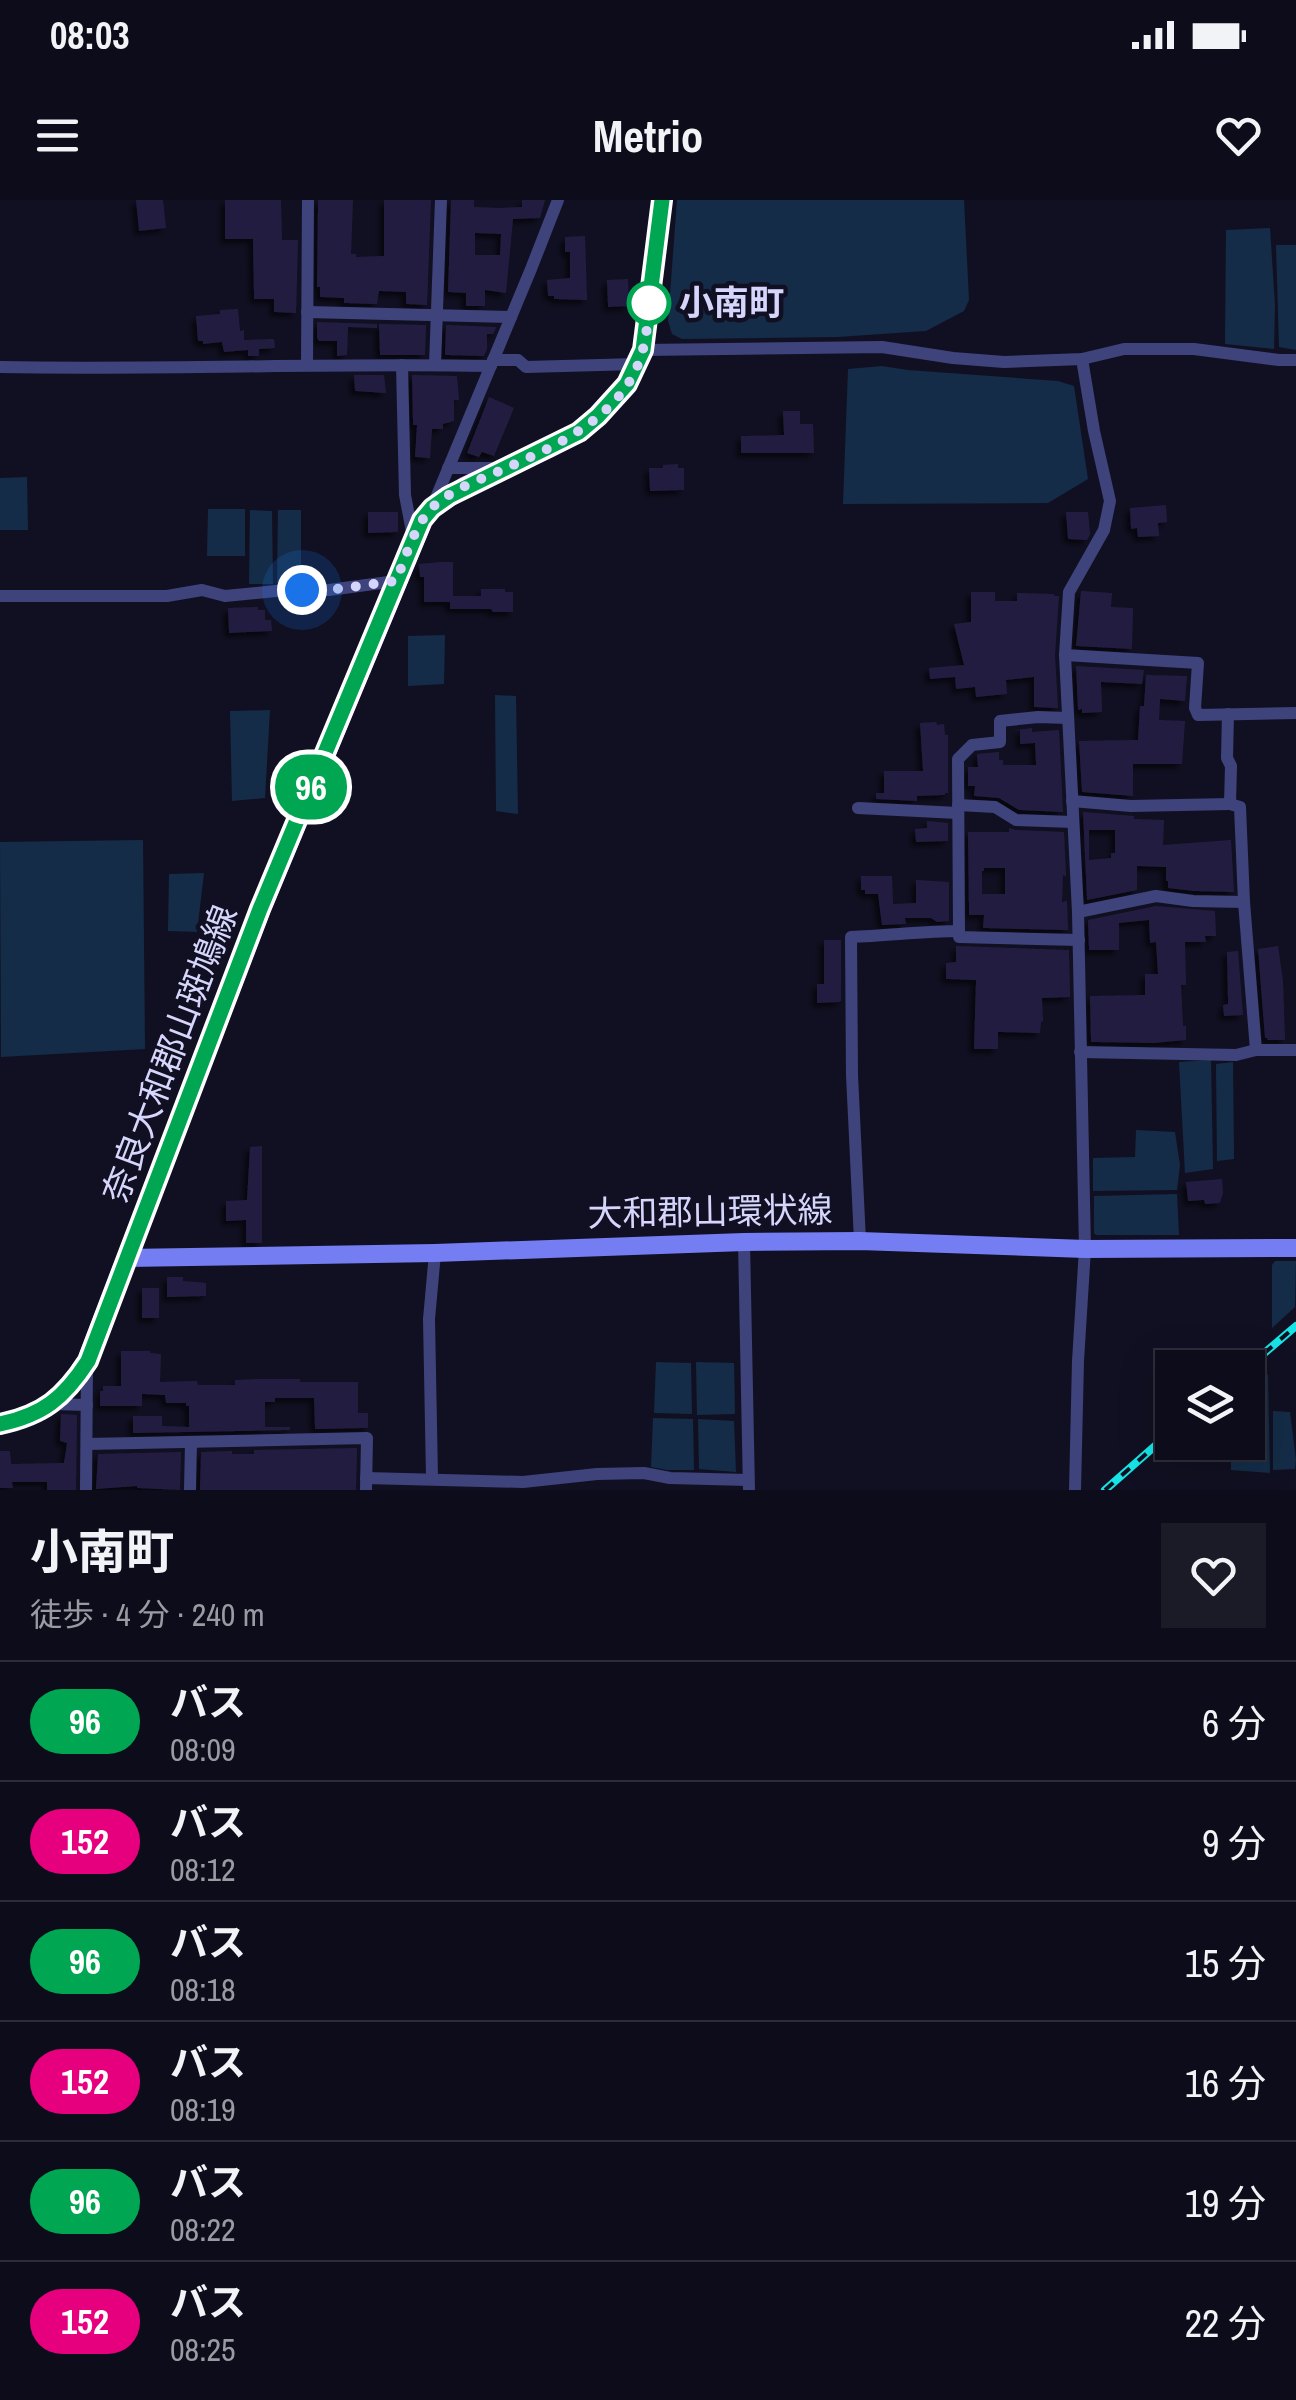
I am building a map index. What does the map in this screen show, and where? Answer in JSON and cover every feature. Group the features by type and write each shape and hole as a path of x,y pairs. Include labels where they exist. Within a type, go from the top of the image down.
{"main road":[{"name":"奈良大和郡山斑鳩線","path":"0,1424 24,1418 52,1404 88,1361 260,909 422,520 432,508 466,486 579,432 627,384 640,357 662,200"},
{"name":"大和郡山環状線","path":"126,1258 860,1241 1085,1249 1296,1248"}],"street":[{"path":"307,364 308,200"},
{"path":"436,365 441,200"},
{"path":"432,508 558,200"},
{"path":"307,312 511,317"},
{"path":"0,367 436,365 518,360 526,367 640,357 882,347 1004,362 1082,359 1124,348 1194,348 1296,360"},
{"path":"1075,1490 1085,1249 1079,940 1065,655 1069,592 1104,530 1110,501 1082,359"},
{"path":"402,365 406,495 413,541"},
{"path":"448,468 504,469"},
{"path":"0,596 167,596 202,590 225,596 329,590 396,581"},
{"path":"1065,655 1198,663 1198,715 1296,713"},
{"path":"1228,714 1230,804"},
{"path":"1068,718 1000,721 1000,742 972,745 958,759 959,937 1079,940"},
{"path":"1072,802 1240,807 1256,1050"},
{"path":"858,808 995,807 1016,820 1073,822"},
{"path":"1078,912 1156,896 1244,902"},
{"path":"860,1241 852,1076 851,937 959,931"},
{"path":"1080,1052 1236,1056 1256,1050 1296,1050"},
{"path":"87,1444 367,1438 366,1484 432,1478 523,1482 644,1473 748,1485 744,1242"},
{"path":"432,1478 429,1319 435,1253"},
{"path":"86,1490 88,1361"},
{"path":"52,1404 88,1404"},
{"path":"190,1490 191,1442"}],"water":[{"path":"677,200 964,200 969,300 964,311 926,331 837,337 682,339 672,334 668,321"},
{"path":"1270,228 1274,349 1225,344 1226,230"},
{"path":"1276,245 1296,245 1296,350 1279,347"},
{"path":"882,366 1058,381 1074,386 1088,479 1048,503 843,504 848,369"},
{"path":"27,477 28,530 0,530 0,478"},
{"path":"208,509 245,509 245,556 207,556"},
{"path":"250,510 272,511 273,584 249,584"},
{"path":"278,510 301,510 301,584 277,583"},
{"path":"445,635 444,684 408,686 408,636"},
{"path":"495,695 516,696 518,814 496,811"},
{"path":"270,710 265,798 232,801 230,711"},
{"path":"143,840 145,1049 1,1057 0,842"},
{"path":"204,873 197,932 168,931 169,874"},
{"path":"1211,1060 1213,1169 1185,1173 1179,1062"},
{"path":"1233,1062 1234,1159 1217,1161 1216,1064"},
{"path":"1136,1130 1175,1132 1180,1165 1177,1190 1093,1191 1093,1158 1135,1157"},
{"path":"1177,1194 1179,1235 1094,1233 1094,1196"},
{"path":"1275,1261 1296,1261 1295,1307 1272,1328 1272,1265"},
{"path":"656,1362 691,1363 692,1414 654,1413"},
{"path":"696,1362 734,1363 735,1414 697,1415"},
{"path":"1268,1374 1270,1473 1231,1470 1231,1460 1265,1460"},
{"path":"1273,1411 1290,1412 1295,1469 1273,1470"},
{"path":"653,1418 693,1419 694,1470 651,1467"},
{"path":"698,1419 734,1421 736,1472 699,1469"}],"building":[{"path":"136,200 163,200 166,228 139,231"},
{"path":"225,200 281,200 282,240 298,240 296,313 274,312 274,299 254,299 253,239 225,239"},
{"path":"318,200 353,200 351,254 356,257 384,256 384,200 431,200 427,305 406,304 406,292 379,291 377,304 344,303 344,298 320,297"},
{"path":"451,200 474,200 474,207 499,208 522,207 522,200 545,200 540,218 513,219 506,293 485,290 485,306 466,306 466,293 448,292","holes":["475,233 501,234 500,255 475,255"]},
{"path":"585,236 587,300 548,296 547,280 570,278 570,252 565,252 565,237"},
{"path":"628,279 629,306 608,307 607,280"},
{"path":"238,309 244,340 274,339 275,348 259,349 259,356 248,356 248,350 224,352 222,342 198,341 196,316"},
{"path":"317,322 377,324 377,328 348,327 347,355 337,356 337,341 317,338"},
{"path":"379,324 426,325 425,355 380,355"},
{"path":"446,325 496,328 493,334 487,334 484,356 445,355"},
{"path":"354,375 384,375 386,393 355,391"},
{"path":"412,375 457,376 459,400 454,400 454,421 443,424 443,429 432,429 430,458 415,457 417,425 413,425"},
{"path":"489,397 514,408 494,456 482,452 479,457 467,453"},
{"path":"783,411 800,411 800,424 813,424 814,453 741,453 741,436 784,435"},
{"path":"678,464 678,468 684,468 684,490 650,491 649,468"},
{"path":"1166,505 1167,522 1158,523 1159,536 1138,537 1137,528 1131,529 1130,508"},
{"path":"368,512 398,512 398,532 368,533"},
{"path":"1066,512 1088,512 1087,540 1068,539"},
{"path":"453,562 453,596 481,596 481,589 505,589 513,592 513,612 450,609 450,602 424,602 424,577 420,577 419,564"},
{"path":"1081,591 1112,593 1111,607 1133,608 1132,649 1076,646"},
{"path":"971,592 995,592 995,601 1017,601 1017,593 1059,596 1055,655 1058,708 1034,707 1034,677 1006,680 1007,694 976,697 975,687 956,689 955,677 930,679 929,668 964,665 954,624 971,622"},
{"path":"228,608 265,610 265,620 271,620 272,631 229,633"},
{"path":"1076,666 1144,670 1142,684 1101,682 1102,712 1082,713 1082,709 1078,710"},
{"path":"1146,675 1187,676 1185,701 1160,699 1159,720 1185,721 1182,764 1133,764 1133,796 1082,792 1079,741 1138,740"},
{"path":"920,723 944,724 948,735 948,793 917,796 917,801 876,799 876,793 884,793 884,771 923,771"},
{"path":"1032,728 1032,732 1059,730 1063,812 1019,810 999,798 974,796 975,786 968,786 968,767 978,767 977,754 999,752 1003,765 1036,765 1035,743 1020,744 1020,730 1010,731"},
{"path":"1083,812 1164,820 1163,845 1231,840 1234,892 1168,888 1166,867 1137,866 1137,890 1087,900","holes":["1089,830 1115,830 1115,853 1111,853 1111,858 1089,860"]},
{"path":"927,821 948,823 948,841 916,842 915,829 927,828"},
{"path":"1009,828 1064,832 1066,876 1063,875 1062,902 1067,901 1068,930 983,928 984,915 969,915 968,832 1009,832","holes":["984,868 1005,868 1005,894 982,894"]},
{"path":"861,876 892,876 893,904 916,903 916,880 949,882 949,921 905,918 906,924 882,925 878,894 861,890"},
{"path":"1156,906 1215,911 1216,936 1205,936 1206,942 1185,942 1186,985 1181,985 1186,1040 1091,1042 1090,996 1145,995 1145,974 1158,974 1156,942 1150,943 1149,920 1119,923 1119,950 1089,950 1088,920"},
{"path":"824,940 841,940 838,1002 817,1003 817,984 824,984"},
{"path":"956,946 1069,950 1070,997 1042,998 1040,1033 998,1032 998,1049 974,1049 976,980 946,979 946,963 956,962"},
{"path":"1278,946 1285,1040 1267,1040 1258,949"},
{"path":"1238,951 1243,1015 1224,1016 1223,1005 1228,1004 1227,952"},
{"path":"262,1146 262,1243 246,1243 246,1220 226,1221 226,1201 247,1200 250,1147"},
{"path":"1222,1179 1220,1203 1188,1201 1186,1182"},
{"path":"167,1277 206,1283 206,1296 167,1297"},
{"path":"142,1288 159,1288 159,1318 142,1318"},
{"path":"121,1351 161,1354 160,1382 358,1382 358,1413 368,1413 368,1428 315,1429 314,1398 275,1398 275,1402 265,1402 265,1427 290,1430 133,1433 133,1416 162,1416 162,1426 189,1427 189,1406 166,1403 165,1395 142,1394 142,1406 100,1406 103,1386 121,1386"},
{"path":"61,1414 77,1415 76,1490 47,1490 47,1482 12,1482 13,1488 0,1488 0,1451 10,1451 11,1464 64,1463 67,1443 60,1441"},
{"path":"357,1448 356,1490 200,1490 201,1452 254,1454 254,1450"},
{"path":"181,1452 180,1490 137,1486 96,1489 98,1454"}],"railway":[{"path":"1265,1353 1296,1326"},
{"path":"1105,1490 1155,1446"}],"bus line":[{"name":"96","path":"0,1424 24,1418 52,1404 88,1361 260,909 422,520 432,508 466,486 579,432 627,384 643,350 662,200"}],"place":[{"name":"小南町","path":"649,303"}],"route":[{"path":"302,590 396,581 422,520 432,508 466,486 579,432 627,384 643,350 649,303"}]}
